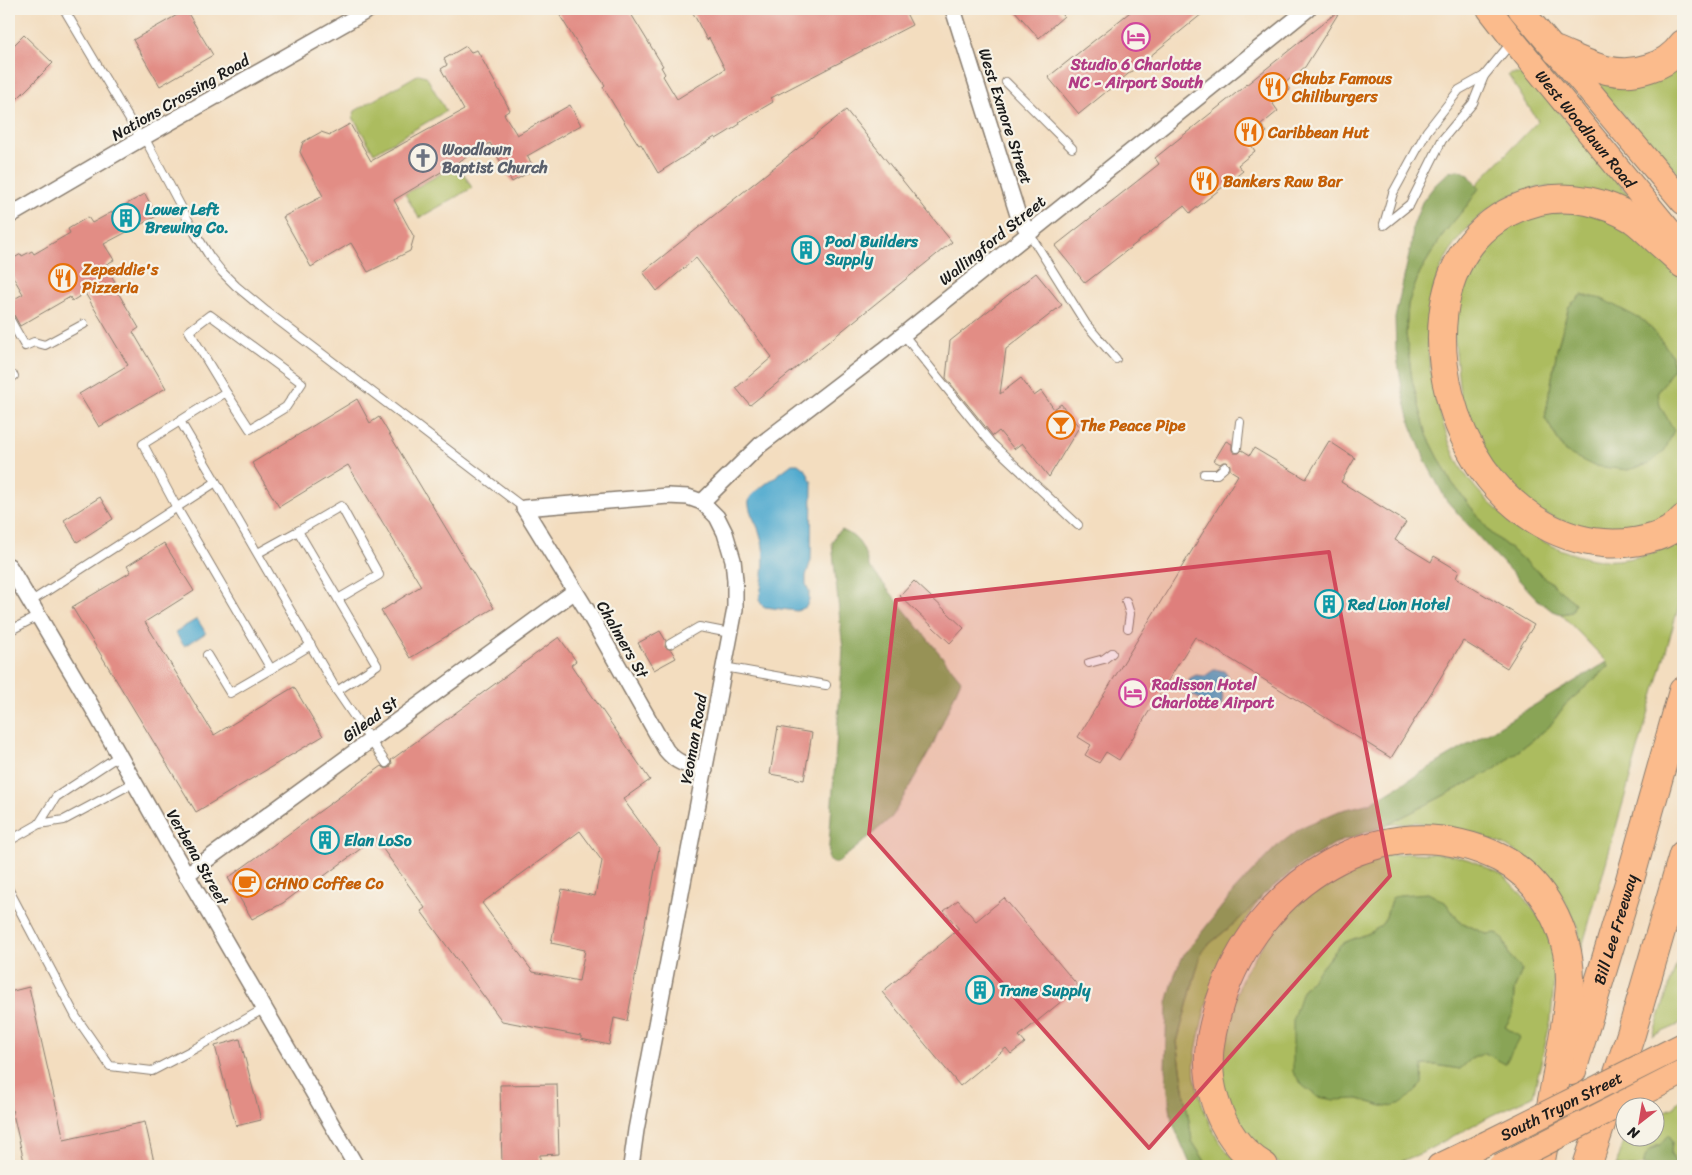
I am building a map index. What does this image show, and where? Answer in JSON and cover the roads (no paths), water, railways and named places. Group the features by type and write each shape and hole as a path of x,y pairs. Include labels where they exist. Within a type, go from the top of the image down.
{"highway":[{"path":"1556,51 1601,69 1620,73 1638,72 1657,66 1683,44"},
{"path":"1683,264 1633,219 1609,207 1571,198 1547,199 1523,205 1501,216 1486,227 1469,246 1456,267 1450,279 1444,304 1442,336 1448,390 1466,439 1491,479 1505,495 1526,513 1562,534 1588,542 1612,544 1648,538 1668,531 1683,519"},
{"name":"Bill Lee Freeway","path":"1541,1166 1623,902 1683,691"},
{"path":"1264,1166 1240,1146 1226,1127 1210,1084 1208,1058 1211,1032 1226,982 1241,951 1260,923 1281,900 1307,878 1336,860 1362,849 1393,842 1425,840 1453,843 1488,853 1509,863 1528,878 1556,918 1564,942 1570,978 1564,1033 1541,1166"},
{"path":"1587,1166 1630,1034 1683,855"},
{"path":"1605,1166 1630,1034"}],"main road":[{"name":"West Woodlawn Road","path":"1489,9 1522,26 1556,51 1683,202"},
{"name":"West Woodlawn Road","path":"1522,26 1683,247"},
{"name":"South Tryon Street","path":"1439,1166 1683,1045"},
{"name":"South Tryon Street","path":"1500,1166 1682,1074"}],"street":[{"name":"Nations Crossing Road","path":"9,216 142,138 370,9"},
{"name":"West Exmore Street","path":"953,9 1018,215 1029,233"},
{"name":"Wallingford Street","path":"702,502 760,446 903,334 1308,9"},
{"path":"524,508 668,496 688,497 702,502"},
{"name":"Yeoman Road","path":"631,1166 636,1130 735,609 733,560 725,534 717,517 702,502"},
{"name":"Chalmers St","path":"524,508 575,591 666,750 673,759 681,763 705,769"},
{"name":"Verbena Street","path":"9,566 356,1166"},
{"name":"Gilead St","path":"186,875 575,591"}],"lane":[{"path":"64,9 142,138 195,233 222,272 266,311 524,508"},
{"path":"1484,76 1460,90 1427,131 1393,193 1384,225 1410,204 1442,140 1474,103 1484,76 1522,26"},
{"path":"1006,82 1072,148"},
{"path":"1029,233 1086,324 1116,359"},
{"path":"210,315 302,383 286,407 250,429 226,392 189,330 210,315"},
{"path":"9,318 25,346 34,342 45,345 84,324"},
{"path":"903,334 990,443 1078,525"},
{"path":"226,392 143,444 177,508 271,669"},
{"path":"180,421 337,691 386,763"},
{"path":"1237,448 1240,422"},
{"path":"1204,474 1217,474 1225,467"},
{"path":"30,602 216,482"},
{"path":"258,553 341,506 379,574 338,599"},
{"path":"298,531 377,665 337,691"},
{"path":"1126,601 1130,614 1128,628"},
{"path":"9,630 38,616"},
{"path":"670,644 699,627 730,633"},
{"path":"207,655 230,693 311,646"},
{"path":"1089,663 1104,659 1112,653"},
{"path":"724,667 826,685"},
{"path":"39,824 56,798 120,755"},
{"path":"9,841 39,824 64,820 135,782"},
{"path":"9,890 76,1017 110,1066 152,1071 265,1008"}],"water":[{"path":"792,464 798,464 806,470 812,483 811,560 806,576 809,600 806,607 797,611 765,607 759,600 764,558 759,531 749,503 750,498 755,492"},
{"path":"197,619 206,633 184,646 175,632"},
{"path":"1215,669 1224,671 1228,676 1228,682 1222,692 1223,697 1220,708 1214,711 1205,708 1201,700 1189,693 1187,686 1190,678 1196,675 1205,676"}],"place":[{"name":"Studio 6 Charlotte NC - Airport South","path":"1136,37"},
{"name":"Chubz Famous Chiliburgers","path":"1273,87"},
{"name":"Caribbean Hut","path":"1249,132"},
{"name":"Woodlawn Baptist Church","path":"423,158"},
{"name":"Bankers Raw Bar","path":"1204,181"},
{"name":"Lower Left Brewing Co.","path":"126,218"},
{"name":"Pool Builders Supply","path":"806,250"},
{"name":"Zepeddie's Pizzeria","path":"63,278"},
{"name":"The Peace Pipe","path":"1061,425"},
{"name":"Red Lion Hotel","path":"1329,604"},
{"name":"Radisson Hotel Charlotte Airport","path":"1133,693"},
{"name":"Elan LoSo","path":"325,840"},
{"name":"CHNO Coffee Co","path":"247,883"},
{"name":"Trane Supply","path":"980,990"}]}
